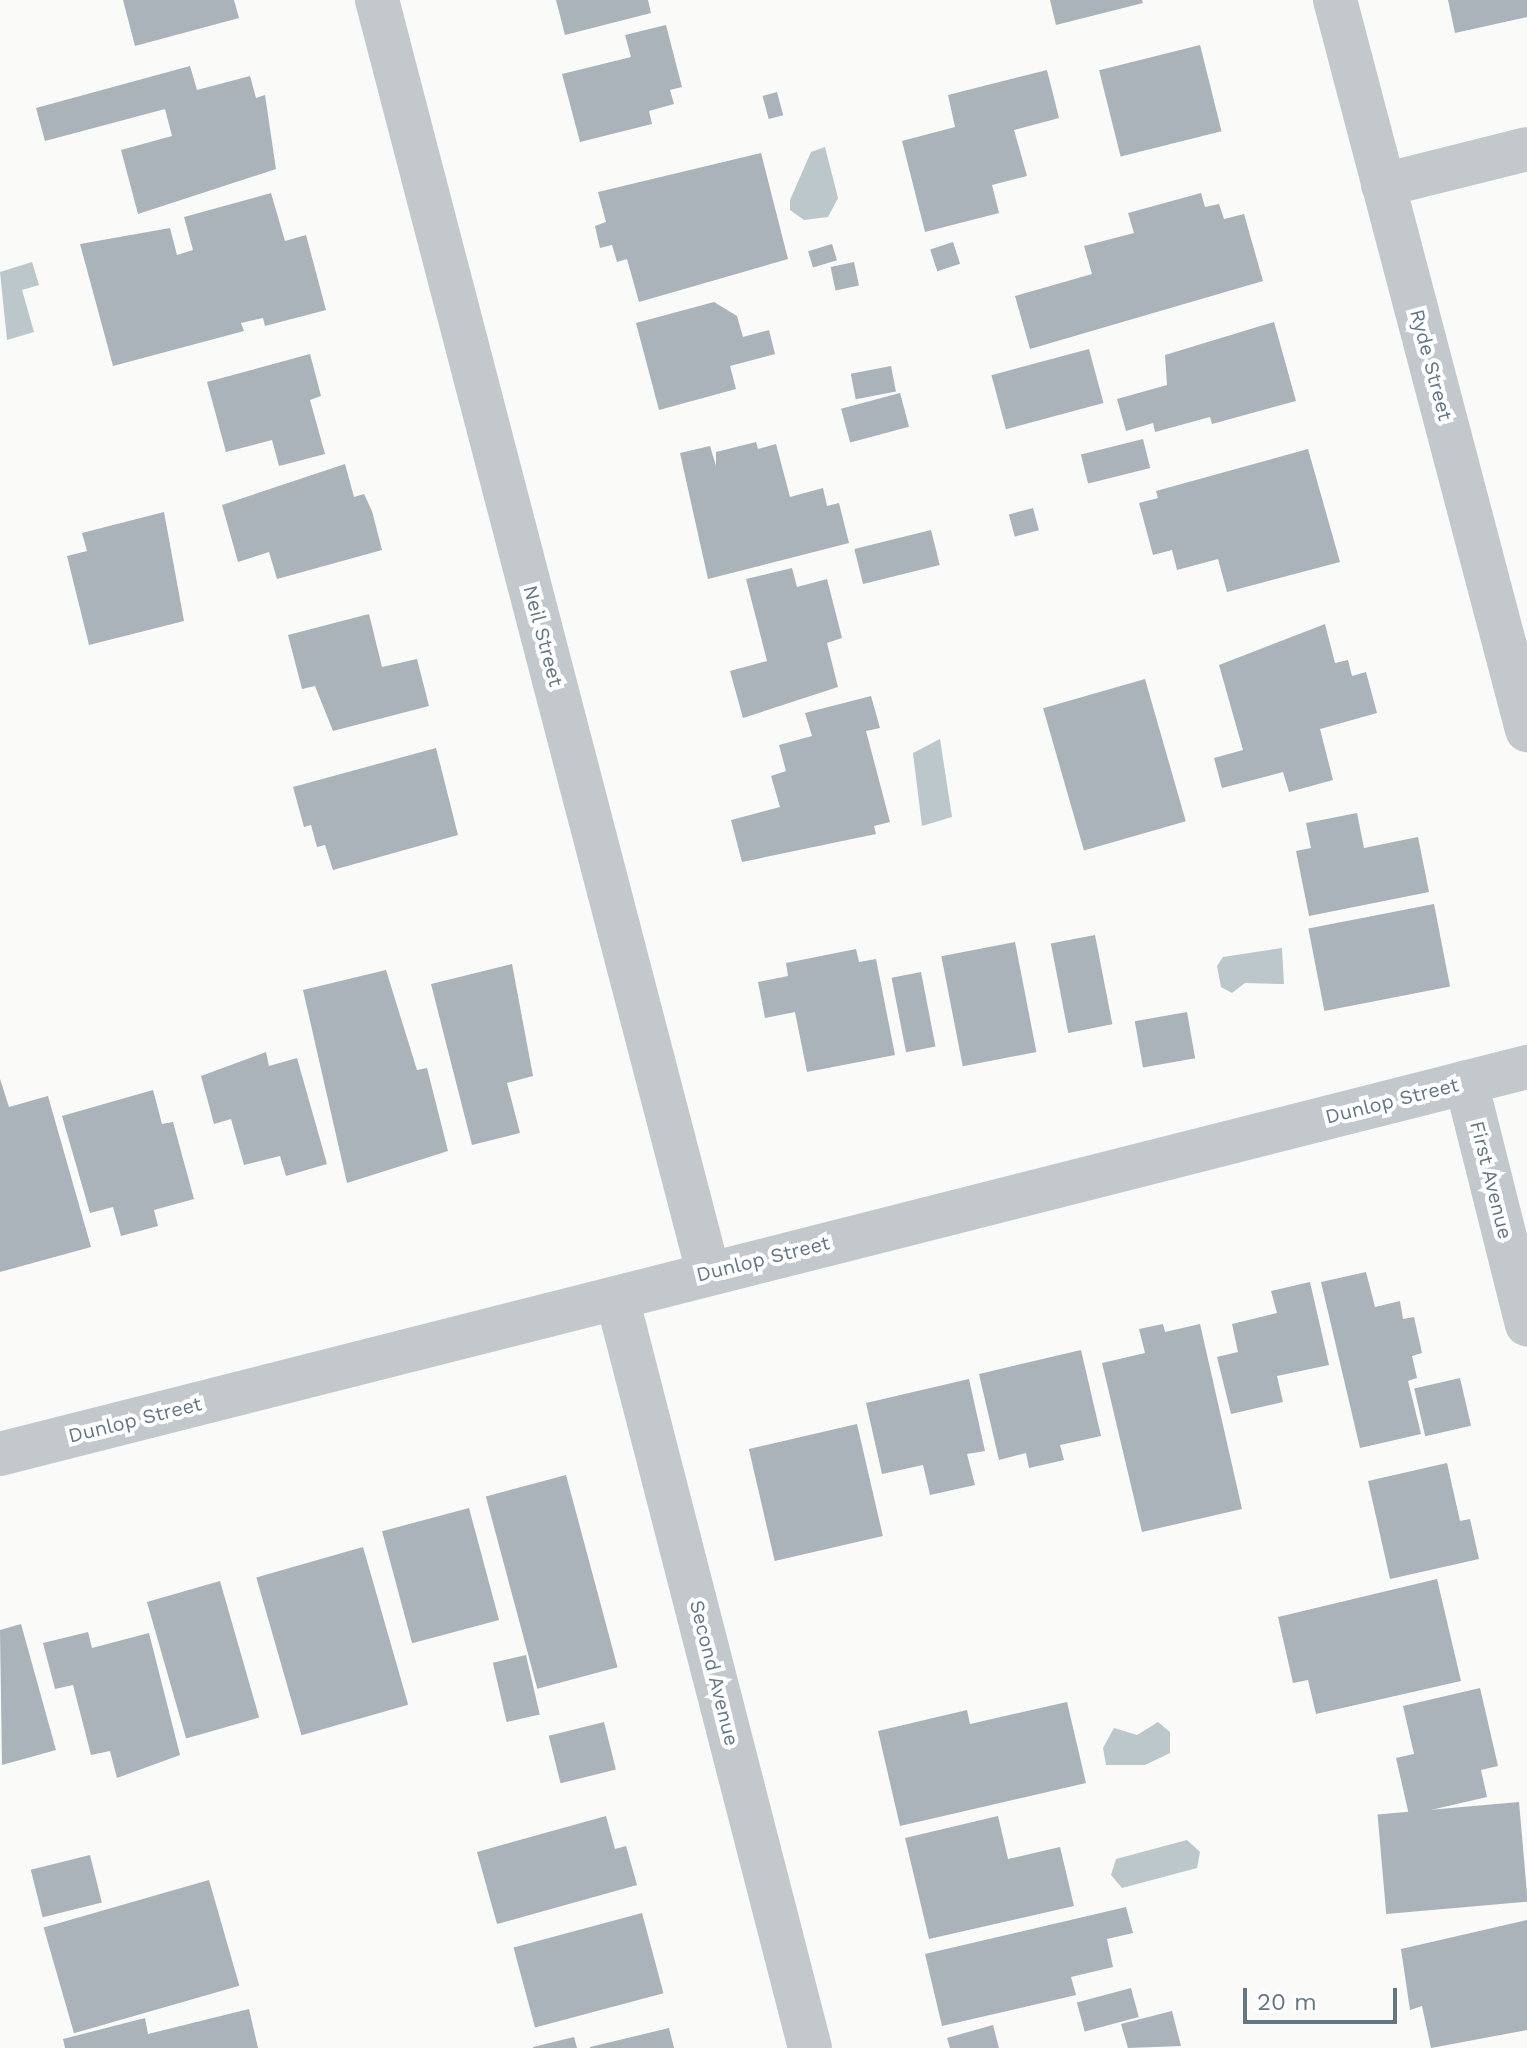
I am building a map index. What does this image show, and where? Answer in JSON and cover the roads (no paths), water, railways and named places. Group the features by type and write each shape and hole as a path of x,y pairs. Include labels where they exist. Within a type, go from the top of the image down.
{"street":[{"name":"Neil Street","path":"377,0 708,1272"},
{"name":"Ryde Street","path":"1335,0 1527,730"},
{"path":"1383,185 1527,149"},
{"name":"Dunlop Street","path":"0,1454 617,1298 708,1272 1527,1067"},
{"name":"First Avenue","path":"1466,1082 1527,1324"},
{"name":"Second Avenue","path":"617,1298 810,2048"}]}
